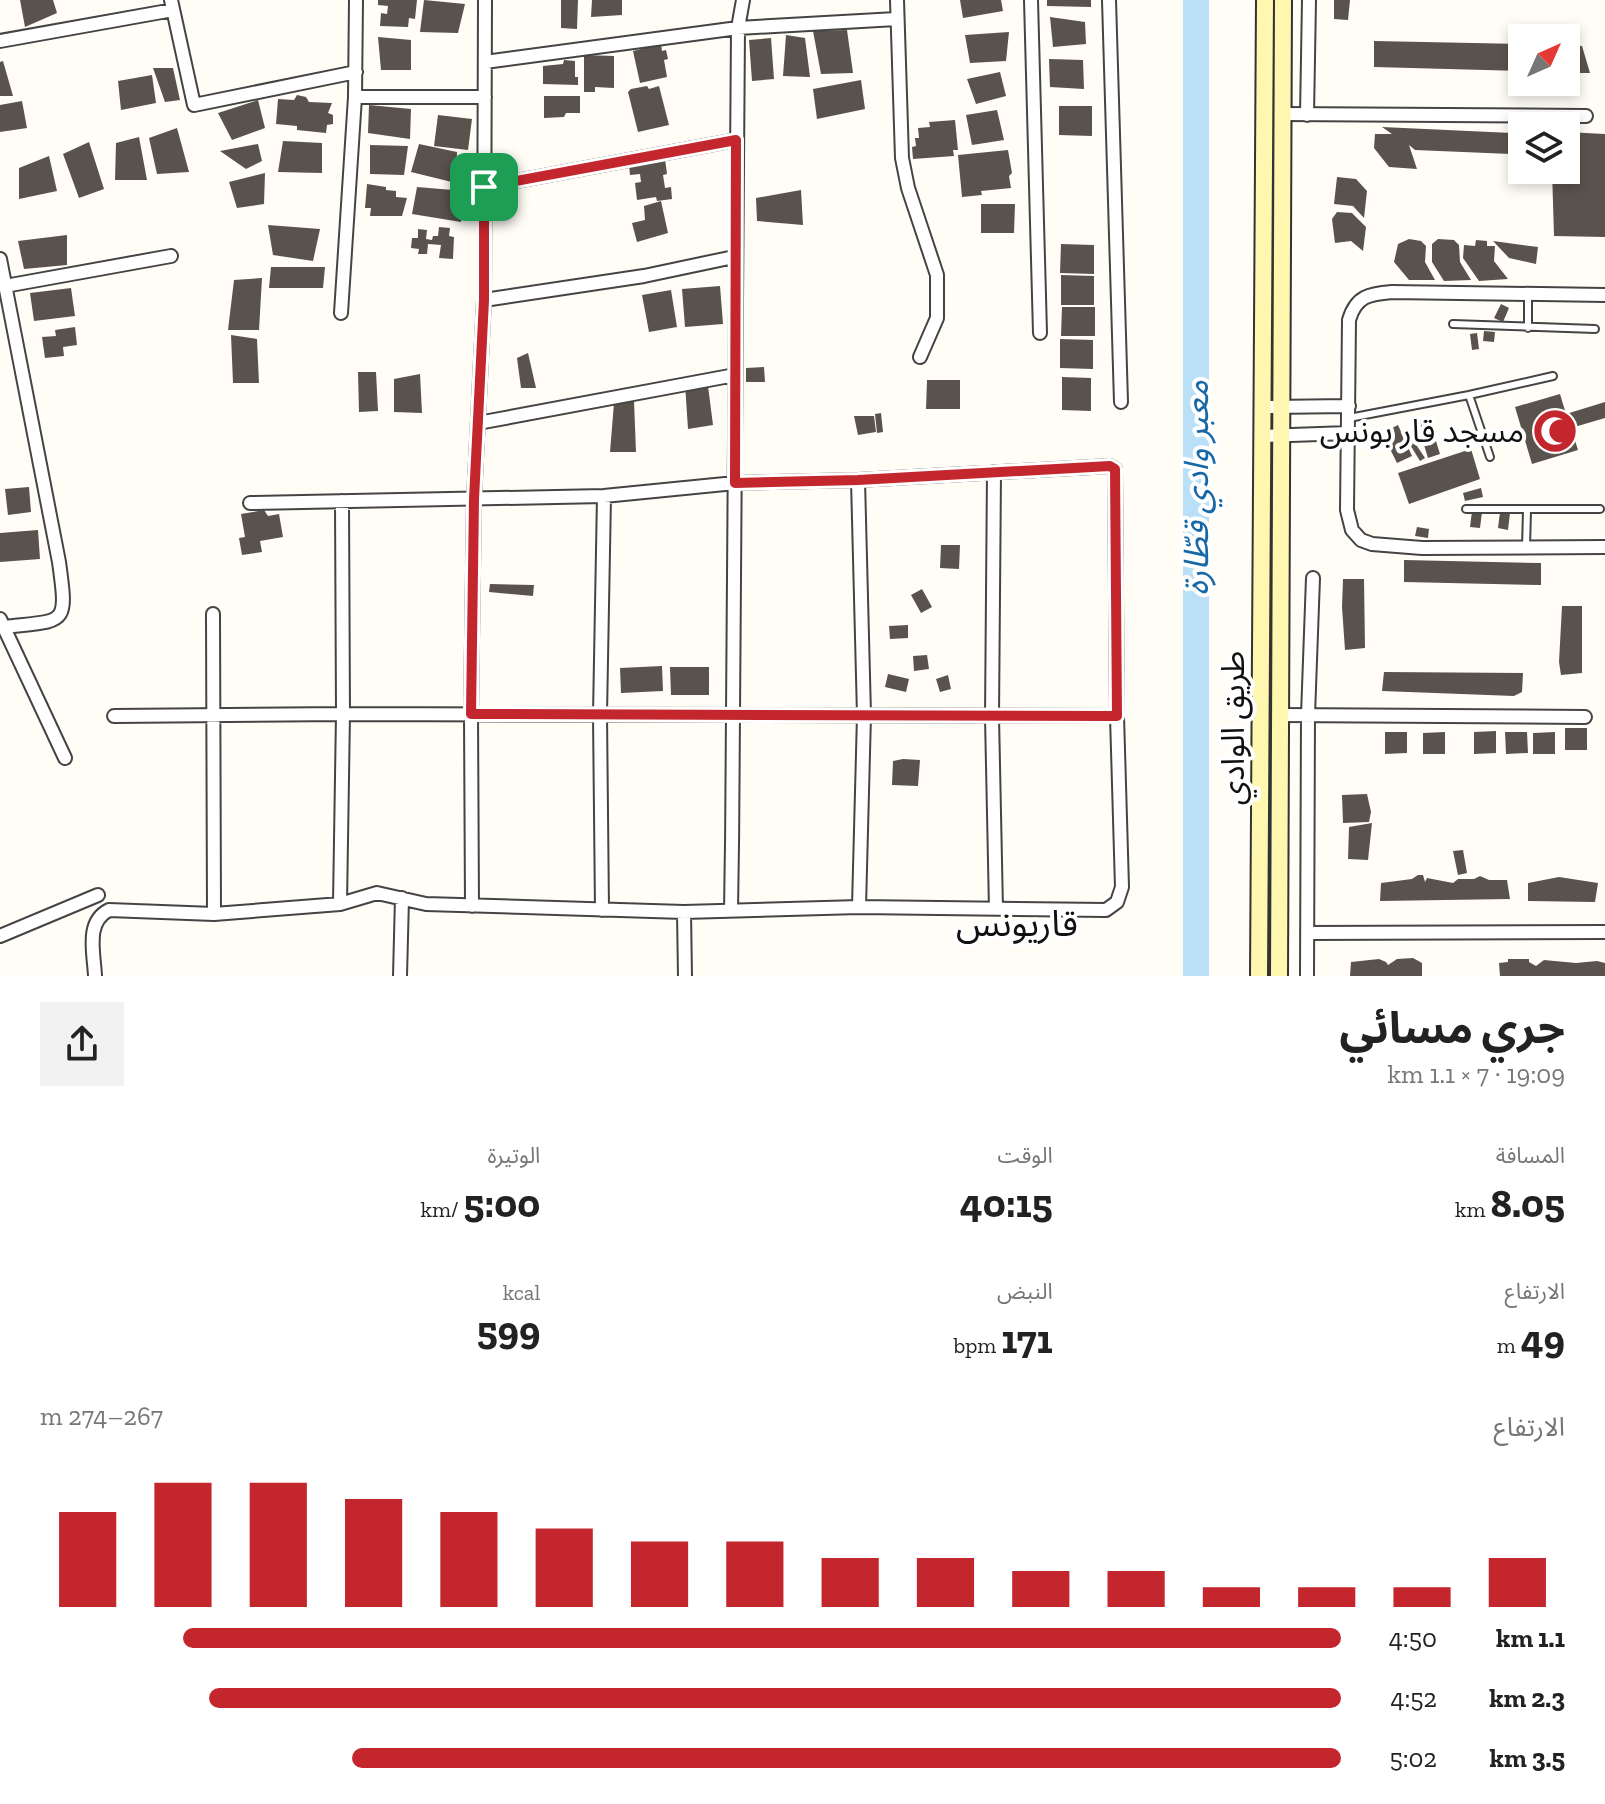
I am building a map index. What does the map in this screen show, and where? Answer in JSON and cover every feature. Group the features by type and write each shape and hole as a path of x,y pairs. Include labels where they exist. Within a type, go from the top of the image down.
{"main road":[{"name":"طريق الوادي","path":"1259,976 1265,0"},
{"name":"طريق الوادي","path":"1279,976 1283,0"},
{"path":"1259,909 1280,909"}],"street":[{"path":"341,313 355,97 356,0"},
{"path":"472,906 474,499 484,300 485,0"},
{"path":"731,911 735,716 734,257 738,28 743,0"},
{"path":"897,0 902,158 908,188 937,275 937,318 920,357"},
{"path":"1031,0 1040,333"},
{"path":"1109,0 1121,402"},
{"path":"1307,115 1309,0"},
{"path":"0,41 172,5 194,105 356,72"},
{"path":"485,62 738,28 896,19"},
{"path":"355,97 485,97"},
{"path":"1282,114 1586,116"},
{"path":"484,187 736,140"},
{"path":"5,286 171,256"},
{"path":"484,300 644,276 734,257"},
{"path":"0,259 59,562 64,603 61,614 53,622 2,623 65,758"},
{"path":"1605,295 1392,292 1361,298 1352,308 1349,320 1348,433 1348,520 1361,540 1372,544 1422,548 1605,547"},
{"path":"478,423 735,375"},
{"path":"1263,407 1349,412"},
{"path":"1263,436 1348,433"},
{"path":"95,976 93,927 98,915 109,910 214,914 340,904 377,893 426,904 684,912 859,907 1106,910 1117,902 1122,887 1115,469 1110,466 858,480 735,483 604,496 250,503"},
{"path":"994,472 992,717 996,909"},
{"path":"858,480 864,715 859,907"},
{"path":"602,910 600,715 604,496"},
{"path":"340,904 342,501"},
{"path":"1307,976 1308,715 1313,578"},
{"path":"213,614 214,914"},
{"path":"1280,715 1585,717"},
{"path":"114,716 1117,716"},
{"path":"0,936 98,895"},
{"path":"400,976 402,898"},
{"path":"684,912 685,976"},
{"path":"1307,933 1605,932"}],"lane":[{"path":"1528,294 1528,328"},
{"path":"1453,324 1595,329"},
{"path":"1349,412 1469,395 1553,376"},
{"path":"1469,395 1490,457"},
{"path":"1466,509 1600,509"},
{"path":"1526,548 1527,510"}],"building":[{"path":"20,0 53,0 57,13 25,27"},
{"path":"378,0 417,0 415,19 409,18 408,27 380,26 381,13 387,14 388,6 378,5"},
{"path":"424,0 465,4 458,33 420,32"},
{"path":"561,0 578,0 577,29 561,28"},
{"path":"592,0 622,0 622,15 591,17"},
{"path":"960,0 1001,0 1003,11 963,18"},
{"path":"1047,0 1091,0 1091,7 1047,6"},
{"path":"1334,0 1350,0 1348,20 1334,19"},
{"path":"1050,17 1085,22 1086,44 1053,47"},
{"path":"847,30 853,73 821,74 813,31"},
{"path":"1009,32 1006,61 970,63 965,35"},
{"path":"786,35 805,38 810,77 783,76"},
{"path":"378,37 411,40 411,70 381,70"},
{"path":"771,38 774,79 752,81 749,40"},
{"path":"1374,41 1508,44 1508,71 1374,67"},
{"path":"651,42 652,46 661,44 662,51 666,50 667,77 640,83 633,51 641,49 640,44"},
{"path":"1580,46 1582,46 1590,73 1580,73"},
{"path":"584,55 614,56 614,88 595,87 595,92 584,92"},
{"path":"1049,59 1083,60 1084,89 1050,87"},
{"path":"564,60 575,61 578,85 543,84 543,66 563,64"},
{"path":"3,61 13,96 0,96 0,62"},
{"path":"153,68 173,68 180,100 165,102"},
{"path":"1000,72 1006,96 976,104 967,79"},
{"path":"152,75 156,103 121,110 118,81"},
{"path":"861,80 865,109 817,119 813,89"},
{"path":"647,86 649,89 659,86 669,125 638,132 628,92"},
{"path":"297,95 306,97 309,102 332,103 328,113 333,115 333,124 327,125 326,133 276,124 278,99 294,100"},
{"path":"544,96 580,96 580,113 544,118"},
{"path":"258,100 265,128 232,140 218,113"},
{"path":"22,101 27,128 0,132 0,105"},
{"path":"369,105 411,109 410,139 368,133"},
{"path":"1059,106 1092,106 1092,136 1059,135"},
{"path":"997,110 1004,140 972,145 966,115"},
{"path":"438,115 472,119 468,150 434,146"},
{"path":"955,120 958,150 953,150 954,156 913,159 912,147 916,146 915,138 919,138 918,128 930,127 929,122"},
{"path":"1382,127 1508,133 1508,154 1415,150 1409,145 1417,169 1389,167 1374,148 1375,134 1392,134"},
{"path":"177,128 189,172 157,174 149,138"},
{"path":"1580,133 1605,134 1605,237 1554,236 1552,184 1580,184"},
{"path":"139,137 147,180 115,180 116,143"},
{"path":"283,141 322,143 322,173 278,172"},
{"path":"89,142 104,189 79,198 63,154"},
{"path":"258,144 262,161 246,169 220,151"},
{"path":"419,144 457,152 456,183 411,172"},
{"path":"370,145 408,146 404,175 370,174"},
{"path":"1008,150 1011,188 981,191 982,195 962,197 958,155"},
{"path":"49,156 57,191 19,199 19,168"},
{"path":"665,159 665,188 671,187 672,199 657,201 656,197 637,200 635,183 641,182 640,174 630,175 629,164"},
{"path":"265,173 264,204 237,208 229,182"},
{"path":"1337,177 1356,179 1367,191 1364,218 1353,206 1334,204"},
{"path":"367,184 386,187 386,190 396,191 396,197 407,198 402,216 370,216 371,208 365,208"},
{"path":"417,187 465,191 461,222 412,214"},
{"path":"801,190 803,225 757,221 756,198"},
{"path":"661,201 668,233 637,242 632,223 645,220 644,206"},
{"path":"981,204 1015,204 1014,233 981,233"},
{"path":"1337,212 1352,213 1366,227 1363,251 1351,241 1335,243 1332,219"},
{"path":"268,225 320,229 313,261 273,255"},
{"path":"439,227 450,228 449,236 454,237 453,259 439,258 441,245 428,244 427,254 418,254 419,249 411,248 412,238 418,238 418,229 427,230 426,239 432,240 433,236 438,236"},
{"path":"67,235 67,265 24,269 18,241"},
{"path":"1409,239 1421,241 1426,246 1425,262 1435,280 1409,280 1394,262 1398,244"},
{"path":"1438,239 1454,240 1459,245 1460,262 1471,280 1444,281 1432,262 1432,244"},
{"path":"1476,240 1487,241 1487,246 1495,246 1494,261 1508,279 1479,281 1463,258 1464,245 1475,246"},
{"path":"1493,241 1538,247 1536,264 1509,258"},
{"path":"1061,244 1094,245 1094,274 1060,273"},
{"path":"271,267 325,267 323,288 269,288"},
{"path":"1061,275 1094,276 1094,305 1061,305"},
{"path":"262,278 259,330 228,330 234,280"},
{"path":"720,286 723,324 685,327 682,289"},
{"path":"71,288 75,316 34,321 30,293"},
{"path":"671,290 677,327 649,332 642,295"},
{"path":"1501,304 1509,308 1503,322 1494,318"},
{"path":"1062,307 1095,307 1095,336 1061,336"},
{"path":"75,327 77,345 63,347 64,356 45,358 42,337 56,336 55,330"},
{"path":"1484,331 1495,332 1494,342 1483,341"},
{"path":"1477,333 1479,349 1472,350 1470,334"},
{"path":"231,335 257,339 259,383 233,383"},
{"path":"1060,339 1093,340 1093,369 1060,368"},
{"path":"528,353 536,388 521,388 517,358"},
{"path":"764,367 765,382 746,382 746,368"},
{"path":"358,372 376,372 378,411 359,412"},
{"path":"420,374 422,413 394,412 394,379"},
{"path":"1062,377 1091,378 1091,411 1062,410"},
{"path":"927,380 960,380 960,409 926,409"},
{"path":"685,384 708,386 713,425 688,429"},
{"path":"1560,394 1566,414 1605,402 1605,418 1571,428 1578,450 1532,464 1515,407"},
{"path":"634,401 636,452 610,452 614,403"},
{"path":"881,413 883,432 877,433 875,414"},
{"path":"854,416 874,416 876,432 858,435"},
{"path":"1429,419 1440,454 1428,458 1417,422"},
{"path":"1398,425 1412,456 1397,463 1382,433"},
{"path":"1413,440 1425,458 1420,461 1409,443"},
{"path":"1471,449 1480,479 1409,504 1398,473"},
{"path":"29,487 31,512 8,515 5,489"},
{"path":"1481,488 1483,497 1465,501 1463,493"},
{"path":"264,510 268,516 279,514 283,537 260,541 262,552 242,555 239,538 245,537 241,514"},
{"path":"1472,511 1482,512 1480,528 1470,527"},
{"path":"1500,512 1510,513 1508,530 1498,528"},
{"path":"1417,527 1429,529 1428,538 1415,536"},
{"path":"38,530 40,559 0,562 0,533"},
{"path":"941,545 960,545 959,569 940,568"},
{"path":"1404,560 1541,563 1541,585 1404,582"},
{"path":"1343,579 1364,579 1365,648 1345,650"},
{"path":"490,584 534,585 533,596 489,592"},
{"path":"922,589 932,607 921,613 911,595"},
{"path":"1562,606 1582,606 1582,673 1561,675"},
{"path":"908,625 908,638 890,639 889,626"},
{"path":"927,655 929,669 914,671 913,656"},
{"path":"662,666 663,691 621,693 620,668"},
{"path":"670,667 709,667 709,695 671,695"},
{"path":"1384,672 1523,673 1522,692 1514,696 1382,691"},
{"path":"888,674 909,679 906,692 885,687"},
{"path":"948,675 951,689 940,692 936,679"},
{"path":"1565,728 1587,728 1587,750 1565,750"},
{"path":"1496,731 1496,753 1474,754 1474,732"},
{"path":"1385,732 1407,732 1407,753 1385,754"},
{"path":"1445,732 1445,754 1423,754 1423,733"},
{"path":"1505,732 1527,732 1528,753 1506,754"},
{"path":"1555,732 1555,754 1533,754 1533,733"},
{"path":"920,760 918,786 892,785 893,761"},
{"path":"1367,794 1371,812 1369,822 1343,823 1342,795"},
{"path":"1372,823 1368,860 1348,859 1349,827"},
{"path":"1463,850 1467,873 1458,875 1453,851"},
{"path":"1423,875 1425,882 1427,878 1453,883 1458,879 1480,876 1489,880 1507,880 1510,899 1380,901 1381,883 1412,879"},
{"path":"1559,877 1598,883 1595,902 1528,901 1528,883"},
{"path":"1413,958 1422,963 1422,976 1350,976 1351,962 1379,959 1388,965 1397,959"},
{"path":"1508,959 1529,959 1536,966 1544,960 1597,961 1605,963 1605,976 1500,976 1499,963 1508,962"}],"waterway":[{"name":"معبر وادي قطّارة","path":"1196,0 1196,976"}],"place":[{"name":"مسجد قار بونس","path":"1555,431"}],"district":[{"name":"قاريونس","path":"1017,923"}],"route":[{"path":"736,140 735,483 858,480 1110,466 1115,469 1117,716 471,714 474,499 484,300 484,187 736,140"}]}
